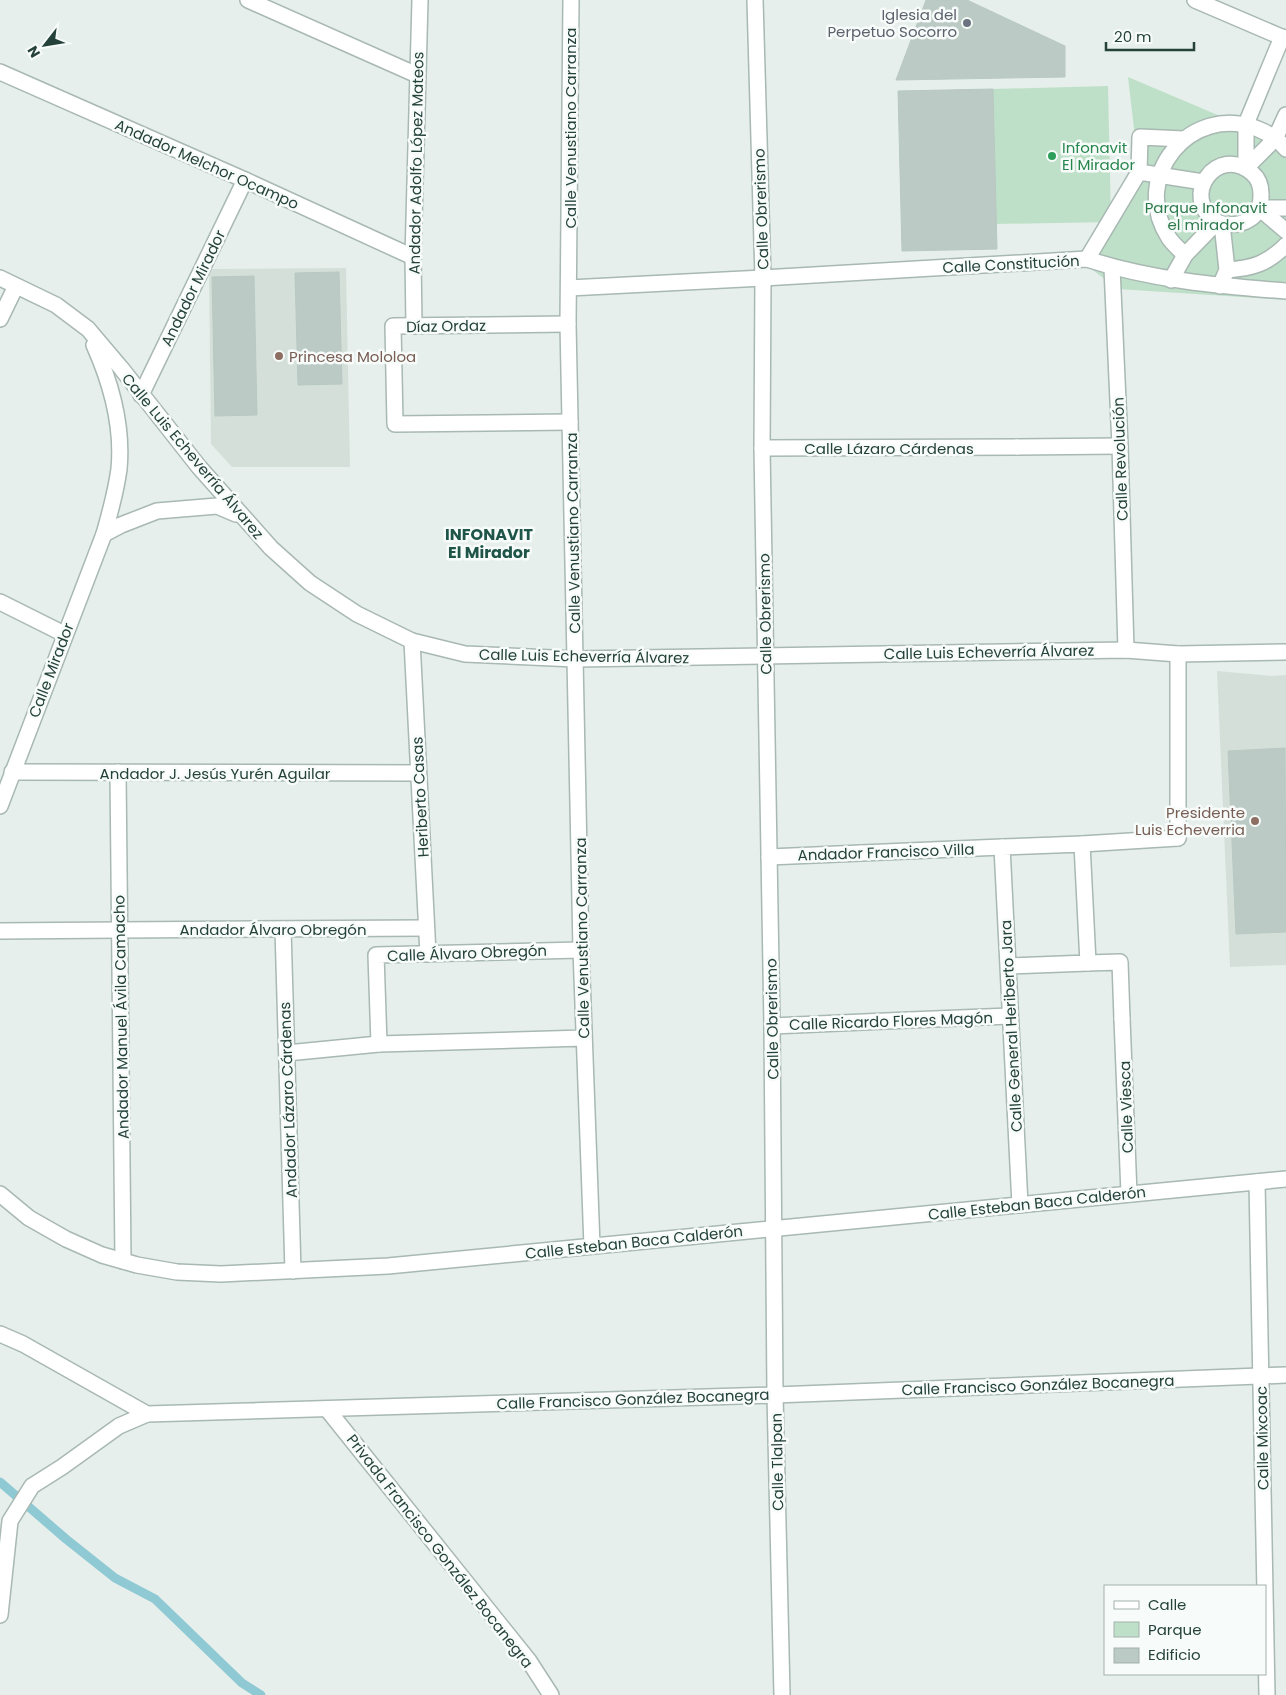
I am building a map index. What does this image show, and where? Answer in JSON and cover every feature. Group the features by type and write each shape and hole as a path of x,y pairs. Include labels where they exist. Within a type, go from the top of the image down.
{"street":[{"path":"248,0 418,75"},
{"name":"Andador Adolfo López Mateos","path":"414,326 413,257 420,0"},
{"name":"Calle Venustiano Carranza","path":"571,0 568,324 581,950 592,1246"},
{"name":"Calle Obrerismo","path":"755,0 762,278 762,448 774,1229"},
{"path":"1195,0 1284,38 1246,124 1246,168"},
{"name":"Andador Melchor Ocampo","path":"0,72 245,180 413,257"},
{"path":"1246,168 1281,144 1286,115"},
{"path":"1185,255 1170,238 1160,219 1156,197 1159,175 1169,155 1184,139 1203,128 1225,122 1246,124 1267,132 1281,144"},
{"path":"1087,260 1139,172 1140,137 1184,139"},
{"path":"1234,164 1246,168 1256,177 1261,188 1262,201 1256,213 1247,222 1235,226 1220,223 1211,218 1203,207 1200,195 1203,182 1210,172 1222,165 1234,164"},
{"path":"1139,172 1203,182"},
{"name":"Andador Mirador","path":"141,395 245,180"},
{"path":"1259,208 1286,208"},
{"path":"1259,208 1286,231"},
{"path":"1171,280 1185,255 1220,223"},
{"path":"1220,223 1227,270 1220,286"},
{"path":"1227,270 1248,269 1268,260 1286,245"},
{"name":"Calle Constitución","path":"569,288 1087,260 1112,268 1171,280 1286,291"},
{"name":"Calle Revolución","path":"1112,268 1126,650"},
{"name":"Calle Luis Echeverría Álvarez","path":"0,278 56,305 88,329 199,467 270,548 310,583 357,614 412,641 464,654 575,659 1126,650 1178,654 1286,652"},
{"path":"0,319 16,286"},
{"name":"Díaz Ordaz","path":"568,324 393,326 395,424 570,422"},
{"name":"Calle Mirador","path":"0,806 64,634 104,534 113,503 119,469 119,438 106,371 88,329"},
{"name":"Calle Lázaro Cárdenas","path":"762,448 1120,446"},
{"path":"104,534 157,511 217,506 240,516"},
{"path":"0,602 64,634"},
{"name":"Heriberto Casas","path":"412,641 428,954"},
{"path":"1008,966 1088,963 1082,844 1178,838 1178,654"},
{"name":"Andador J. Jesús Yurén Aguilar","path":"12,772 418,773"},
{"name":"Andador Manuel Ávila Camacho","path":"118,772 123,1261"},
{"name":"Andador Francisco Villa","path":"769,857 1082,844"},
{"name":"Calle General Heriberto Jara","path":"1002,847 1020,1205"},
{"name":"Andador Álvaro Obregón","path":"0,931 426,928"},
{"name":"Andador Lázaro Cárdenas","path":"283,929 293,1271"},
{"name":"Calle Álvaro Obregón","path":"379,1044 376,955 581,950"},
{"name":"Calle Viesca","path":"1088,963 1120,962 1129,1194"},
{"name":"Calle Ricardo Flores Magón","path":"772,1026 1010,1016"},
{"path":"287,1054 379,1044 584,1038"},
{"name":"Calle Esteban Baca Calderón","path":"0,1194 29,1218 66,1239 102,1255 177,1272 212,1274 388,1266 1286,1179"},
{"name":"Calle Mixcoac","path":"1257,1182 1265,1585"},
{"name":"Calle Tlalpan","path":"774,1229 775,1395 782,1695"},
{"path":"0,1334 31,1348 147,1414"},
{"name":"Calle Francisco González Bocanegra","path":"147,1414 775,1395 1286,1375"},
{"name":"Privada Francisco González Bocanegra","path":"327,1409 529,1661 550,1695"},
{"path":"0,1615 10,1521 32,1486 119,1426 147,1414"},
{"name":"Calle Mixcoac","path":"1266,1642 1267,1695"}],"shaded area":[{"name":"Princesa Mololoa","path":"346,268 350,467 232,467 211,444 209,269"},
{"name":"Presidente Luis Echeverria","path":"1217,671 1272,676 1286,675 1286,965 1230,967"}],"green space":[{"name":"Parque Infonavit el mirador","path":"1128,77 1286,144 1286,300 1118,289 1090,268 1139,172"},
{"name":"Infonavit El Mirador","path":"1108,86 1111,222 996,224 993,89"}],"building":[{"name":"Iglesia del Perpetuo Socorro","path":"926,0 967,0 1065,46 1065,77 896,80"},
{"path":"993,89 997,249 902,251 898,91"},
{"path":"339,272 342,384 298,385 295,273"},
{"path":"254,276 257,415 215,416 212,277"},
{"path":"1285,748 1286,932 1236,934 1228,751"}],"waterway":[{"path":"0,1482 115,1578 155,1599 242,1683 261,1695"}],"place":[{"name":"Iglesia del Perpetuo Socorro","path":"967,23"},
{"name":"Infonavit El Mirador","path":"1052,156"},
{"name":"Princesa Mololoa","path":"279,356"},
{"name":"Presidente Luis Echeverria","path":"1255,821"}],"district":[{"name":"INFONAVIT El Mirador","path":"489,543"}]}
